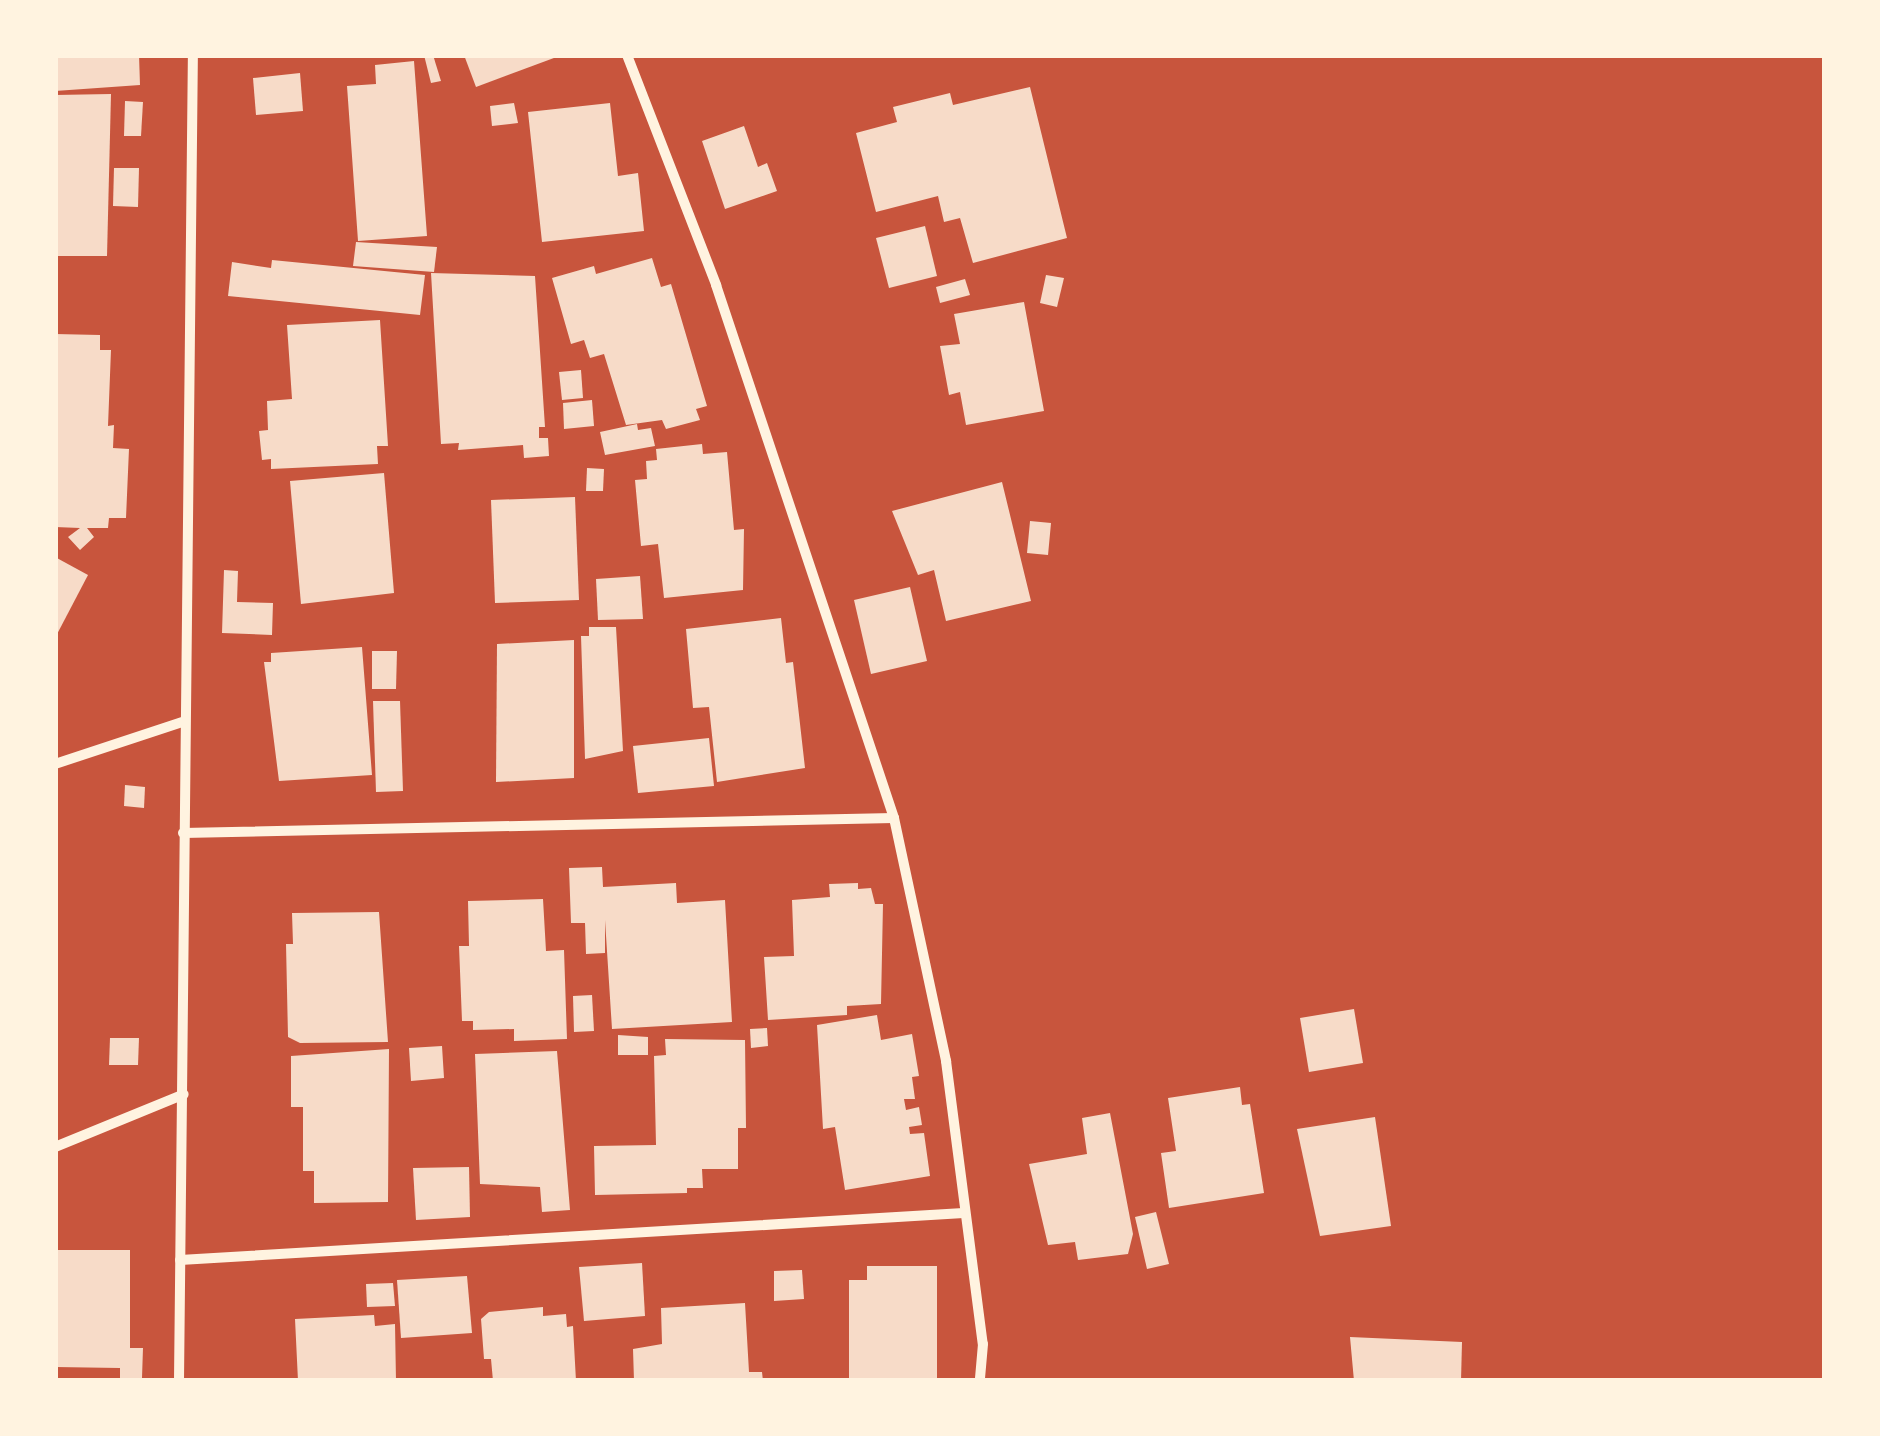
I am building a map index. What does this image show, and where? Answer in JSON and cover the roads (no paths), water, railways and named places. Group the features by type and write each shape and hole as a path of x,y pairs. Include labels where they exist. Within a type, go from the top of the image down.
{"street":[{"path":"179,1381 184,1094 182,722 194,55"},
{"path":"627,55 716,285 894,818 946,1061 983,1344 980,1381"},
{"path":"55,764 182,722"},
{"path":"183,833 894,818"},
{"path":"55,1147 184,1094"},
{"path":"180,1260 964,1213"}]}
